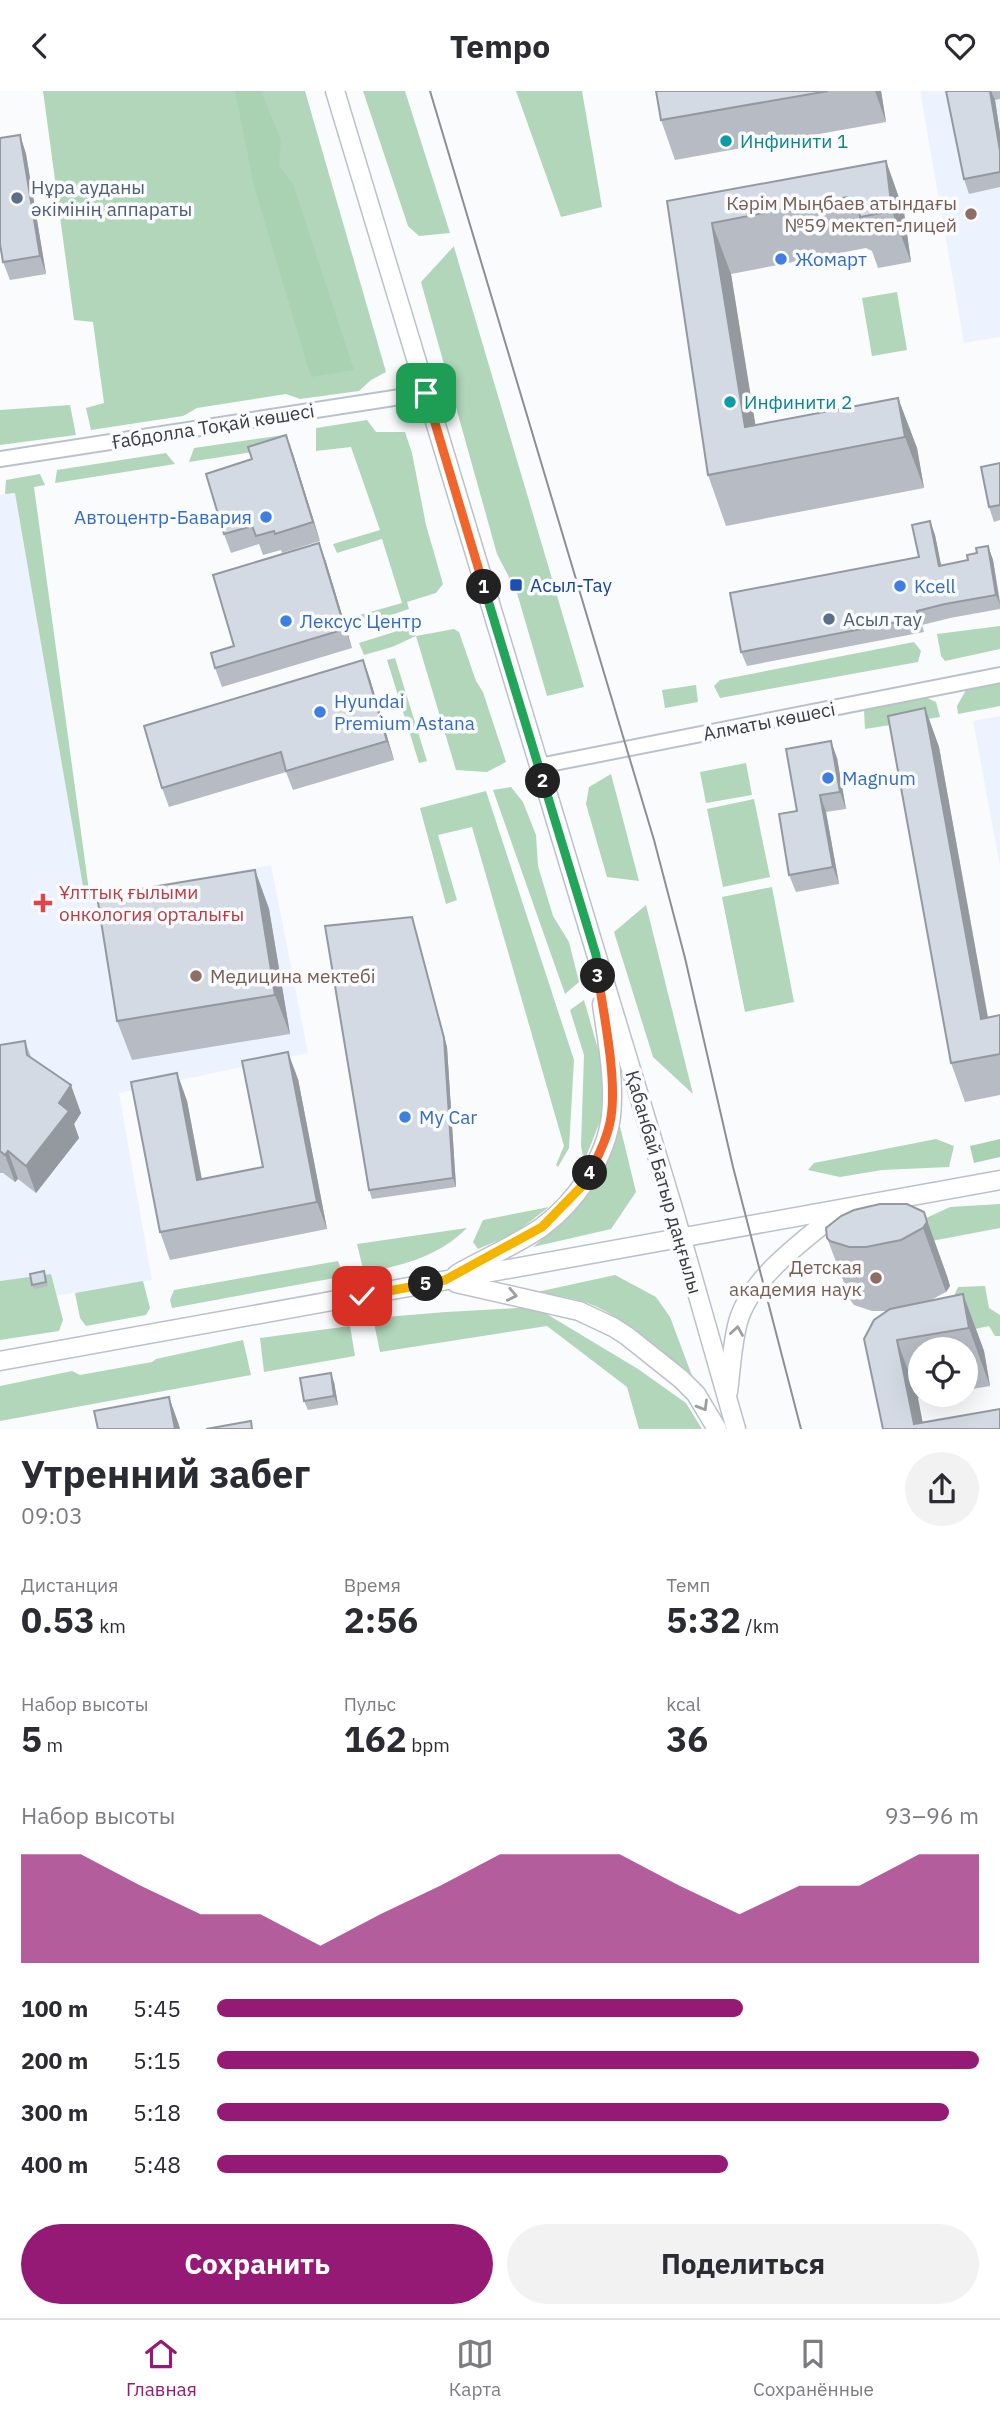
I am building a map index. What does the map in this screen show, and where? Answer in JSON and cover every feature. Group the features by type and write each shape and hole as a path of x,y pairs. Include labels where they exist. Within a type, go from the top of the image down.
{"main road":[{"name":"Қабанбай Батыр даңғылы","path":"335,91 736,1429"},
{"path":"445,1280 542,1227 584,1184 602,1149 611,1118 612,1087 596,955"},
{"path":"0,1361 1000,1180"},
{"path":"727,1398 738,1321 752,1290 787,1256 843,1209"},
{"path":"445,1280 579,1311 613,1327 681,1379 696,1394 717,1429"}],"street":[{"name":"Ғабдолла Тоқай көшесі","path":"0,459 426,393"},
{"name":"Алматы көшесі","path":"539,766 1000,675"}],"shaded area":[{"name":"Кәрім Мыңбаев атындағы №59 мектеп-лицей","path":"920,91 1000,91 1000,337 964,343"},
{"name":"Ұлттық ғылыми онкология орталығы","path":"15,492 85,898 271,865 308,1053 119,1093 152,1280 0,1305 0,495"},
{"path":"1000,716 1000,866 973,721"}],"green space":[{"path":"43,91 305,91 386,372 359,391 300,399 286,394 197,408 183,416 91,430 86,408 104,403 93,322 74,320"},
{"path":"235,91 261,91 281,140 279,166 293,184 354,370 311,377 254,186"},
{"path":"363,91 405,91 450,233 419,236 408,226"},
{"path":"516,91 582,91 602,207 561,217"},
{"path":"454,246 584,687 547,696 517,593 497,554 421,282"},
{"path":"897,292 907,350 872,356 862,298"},
{"path":"70,405 76,435 0,445 0,410"},
{"path":"367,420 376,432 405,432 412,453 426,525 443,584 436,593 407,602 409,609 365,624 356,616 402,603 382,539 337,553 333,544 380,530 351,447 316,451 316,428"},
{"path":"284,435 291,446 189,462 194,448"},
{"path":"166,453 175,464 55,483 57,470"},
{"path":"40,474 45,485 34,487 90,898 85,898 15,493 5,494 6,480"},
{"path":"413,626 416,636 364,655 359,643"},
{"path":"1000,626 1000,649 945,661 941,656 937,634"},
{"path":"454,629 459,632 476,681 483,692 506,762 487,772 456,770 416,636"},
{"path":"914,642 921,651 918,662 720,698 714,686 720,680"},
{"path":"395,658 427,761 419,763 387,660"},
{"path":"1000,683 1000,706 958,714 957,706 966,690"},
{"path":"696,685 698,702 665,708 662,690"},
{"path":"923,696 936,702 940,717 865,729 864,710"},
{"path":"746,763 752,795 706,803 700,772"},
{"path":"611,774 639,881 607,877 586,804 589,787"},
{"path":"511,787 523,802 536,835 538,866 553,916 569,942 579,982 565,994 493,790"},
{"path":"486,791 574,1060 569,1148 558,1167 556,1165 564,1146 472,827 438,835 457,900 446,904 420,808"},
{"path":"754,799 770,877 723,887 707,809"},
{"path":"772,887 794,1002 745,1012 722,897"},
{"path":"646,905 693,1094 653,1057 614,932"},
{"path":"584,1000 600,1056 606,1106 584,1162 581,1146 584,1055 570,1010"},
{"path":"618,1118 636,1192 611,1229 533,1247 567,1217 595,1182 611,1151"},
{"path":"936,1139 954,1146 949,1167 882,1170 840,1177 808,1170 814,1163"},
{"path":"1000,1139 1000,1157 974,1163 970,1146"},
{"path":"1000,1204 1000,1228 847,1257 848,1254 950,1207"},
{"path":"549,1207 515,1233 478,1249 473,1242 483,1220"},
{"path":"467,1228 432,1253 406,1263 364,1273 357,1244"},
{"path":"338,1261 340,1277 172,1308 170,1300 174,1290"},
{"path":"51,1274 63,1320 59,1331 0,1340 0,1281"},
{"path":"615,1275 656,1297 670,1317 694,1381 633,1330 608,1313 581,1301 537,1292"},
{"path":"143,1281 150,1308 146,1315 86,1326 80,1318 75,1293"},
{"path":"985,1286 989,1308 1000,1315 1000,1336 995,1336 989,1326 966,1331 954,1296 958,1287"},
{"path":"535,1307 638,1369 686,1403 702,1429 639,1429 627,1387 547,1326 380,1352 373,1318"},
{"path":"350,1326 355,1356 264,1372 260,1338"},
{"path":"243,1340 251,1375 0,1421 0,1386 72,1371 80,1375 152,1362"}],"building":[{"path":"656,91 828,91 661,120"},
{"path":"946,91 990,91 1000,151 1000,172 964,179"},
{"name":"Нұра ауданы әкімінің аппараты","path":"20,135 40,256 3,262 0,244 0,138"},
{"path":"886,161 892,211 860,217 857,202 847,197 712,223 745,427 898,398 905,437 708,475 667,201"},
{"name":"Автоцентр-Бавария","path":"286,435 313,522 275,534 274,531 256,536 252,526 224,534 206,474 252,459 248,447"},
{"path":"1000,463 1000,505 989,507 981,467"},
{"path":"930,521 939,566 968,560 967,555 977,553 976,548 988,546 996,595 917,611 919,618 741,652 730,593 919,557 912,525"},
{"name":"Лексус Центр","path":"319,543 345,629 215,668 211,653 234,646 213,575"},
{"name":"Hyundai Premium Astana","path":"363,660 387,741 286,771 281,752 162,788 144,726"},
{"path":"925,708 981,1019 1000,1015 1000,1054 951,1063 888,716"},
{"path":"831,741 840,792 820,795 833,867 789,875 779,814 797,811 786,749"},
{"path":"255,870 275,995 117,1021 97,896"},
{"name":"My Car","path":"412,917 444,1038 453,1178 369,1190 325,926"},
{"path":"25,1041 27,1055 71,1085 59,1103 69,1111 26,1166 8,1151 5,1155 0,1151 0,1045"},
{"path":"288,1052 317,1202 160,1232 131,1082 177,1073 197,1180 263,1167 242,1061"},
{"path":"880,1204 907,1204 924,1212 927,1222 923,1228 901,1240 866,1247 849,1247 827,1238 826,1228 841,1216"},
{"path":"44,1271 46,1282 32,1285 30,1274"},
{"path":"963,1294 969,1328 897,1340 908,1407 911,1407 914,1424 1000,1409 1000,1429 883,1429 864,1339 874,1320 890,1309"},
{"path":"331,1373 334,1396 304,1401 300,1378"},
{"path":"169,1397 175,1429 98,1429 94,1411"},
{"path":"251,1421 252,1429 206,1429"}],"tram line":[{"path":"430,91 654,840 685,958 733,1167 801,1429"}],"place":[{"name":"Инфинити 1","path":"726,141"},
{"name":"Нұра ауданы әкімінің аппараты","path":"17,198"},
{"name":"Кәрім Мыңбаев атындағы №59 мектеп-лицей","path":"971,214"},
{"name":"Жомарт","path":"781,259"},
{"name":"Инфинити 2","path":"730,402"},
{"name":"Автоцентр-Бавария","path":"266,517"},
{"name":"Асыл-Тау","path":"516,585"},
{"name":"Kcell","path":"900,586"},
{"name":"Асыл тау","path":"829,619"},
{"name":"Лексус Центр","path":"286,621"},
{"name":"Hyundai Premium Astana","path":"320,712"},
{"name":"Magnum","path":"828,778"},
{"name":"Ұлттық ғылыми онкология орталығы","path":"43,903"},
{"name":"Медицина мектебі","path":"196,976"},
{"name":"My Car","path":"405,1117"},
{"name":"Детская академия наук","path":"876,1278"}],"route":[{"path":"362,1296 445,1280 542,1227 584,1184 602,1149 611,1118 612,1087 596,955 426,393"}]}
